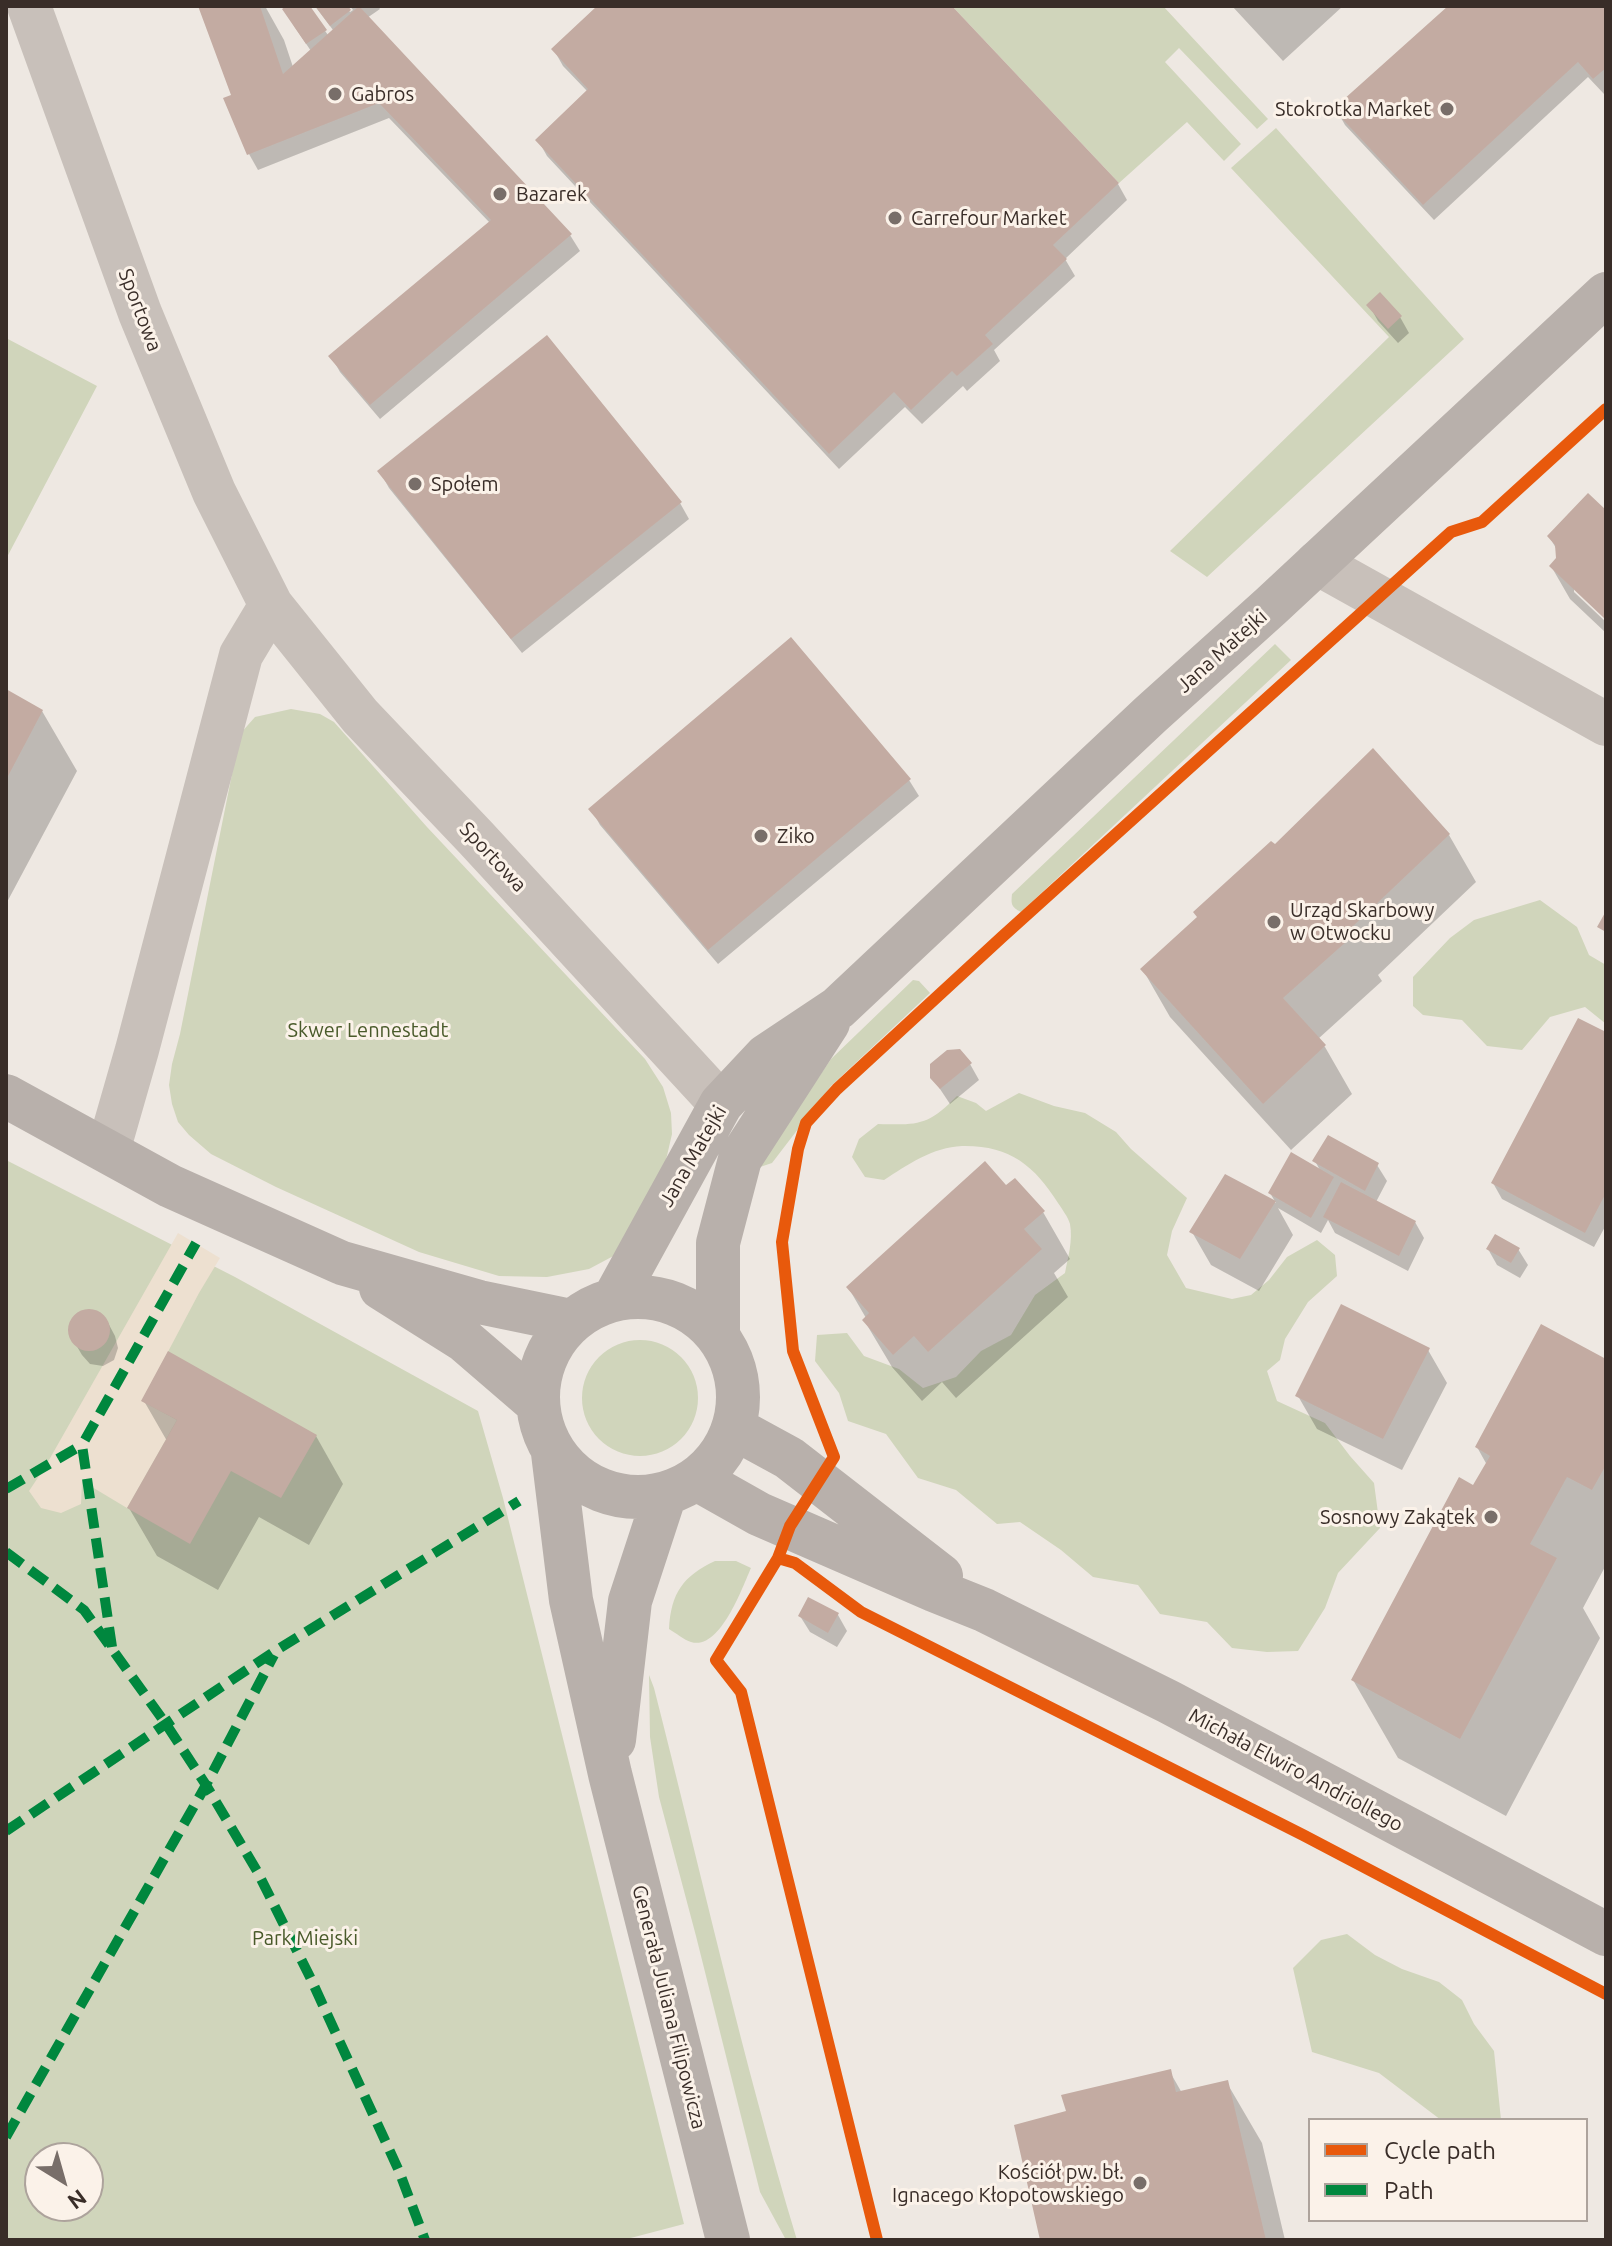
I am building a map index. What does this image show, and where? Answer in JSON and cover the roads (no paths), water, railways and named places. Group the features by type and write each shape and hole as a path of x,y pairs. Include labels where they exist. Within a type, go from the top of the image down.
{"main road":[{"name":"Jana Matejki","path":"614,1299 721,1104 766,1056 838,1008 1606,294"},
{"name":"Jana Matejki","path":"718,1336 718,1243 740,1159 838,1008"},
{"path":"6,1096 170,1186 342,1263 479,1302 571,1321"},
{"path":"342,1263 465,1341 537,1403"},
{"path":"653,1298 690,1310 718,1336 733,1364 739,1396 734,1428 720,1459 681,1487 623,1497 583,1482 553,1453 537,1403 540,1374 552,1345 571,1321 614,1299 653,1298"},
{"name":"Michała Elwiro Andriollego","path":"734,1428 799,1465 984,1610"},
{"name":"Generała Juliana Filipowicza","path":"553,1453 571,1600 610,1774 728,2240"},
{"path":"610,1774 630,1601 681,1487"},
{"name":"Michała Elwiro Andriollego","path":"681,1487 759,1514 984,1610 1169,1702 1606,1934"}],"street":[{"name":"Sportowa","path":"29,6 140,313 214,492 271,605 340,694 721,1104"},
{"path":"1317,563 1606,724"},
{"path":"108,1151 241,655 271,605"}],"place":[{"name":"Gabros","path":"335,94"},
{"name":"Stokrotka Market","path":"1447,109"},
{"name":"Bazarek","path":"500,194"},
{"name":"Carrefour Market","path":"895,218"},
{"name":"Społem","path":"415,484"},
{"name":"Ziko","path":"761,836"},
{"name":"Urząd Skarbowy w Otwocku","path":"1274,922"},
{"name":"Sosnowy Zakątek","path":"1491,1517"},
{"name":"Kościół pw. bł. Ignacego Kłopotowskiego","path":"1140,2183"}],"park label":[{"name":"Skwer Lennestadt","path":"368,1030"},
{"name":"Park Miejski","path":"305,1938"}]}
